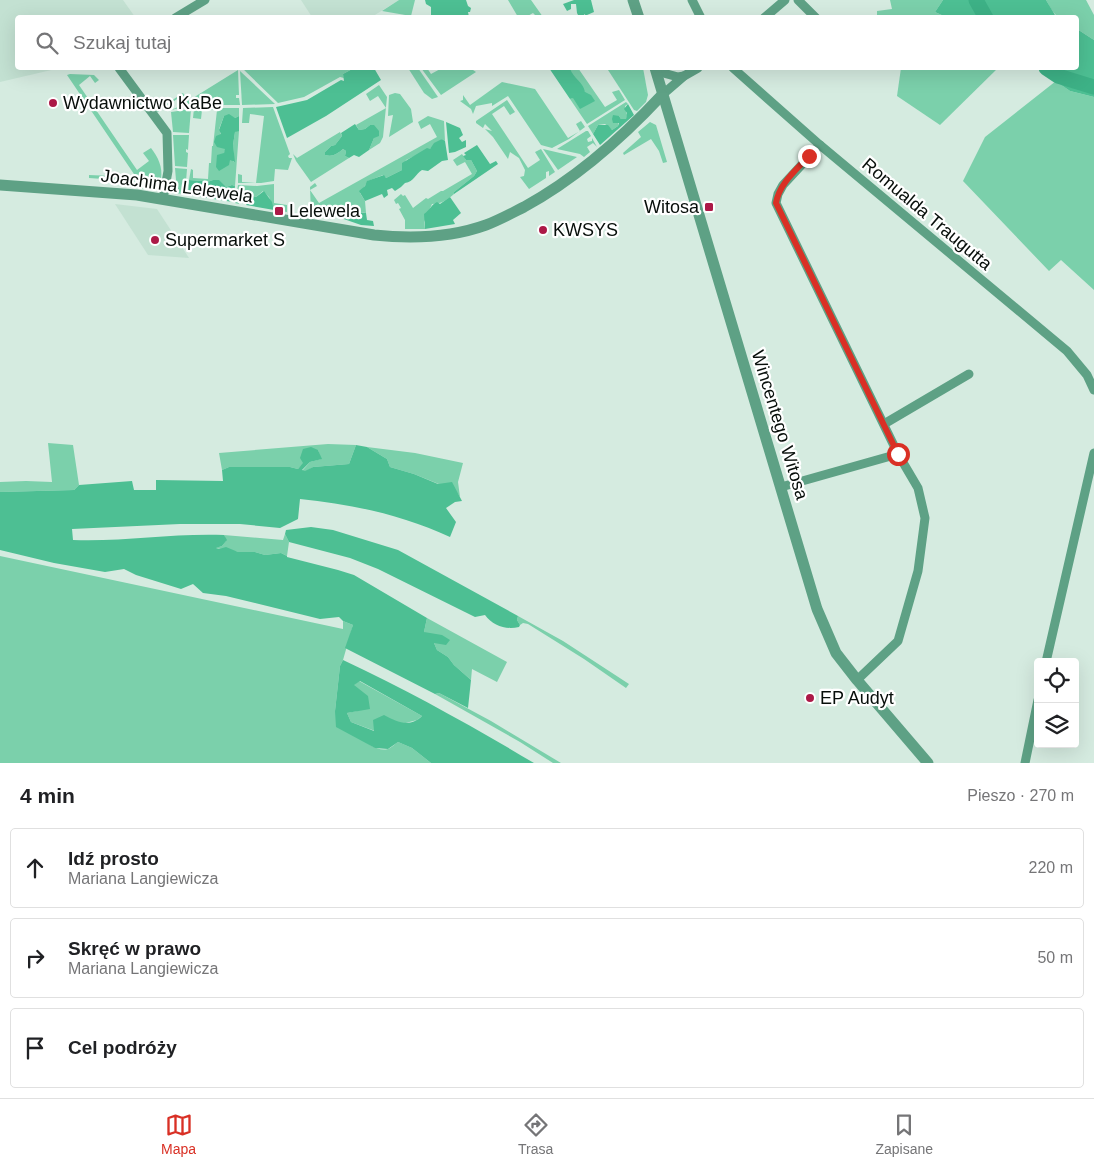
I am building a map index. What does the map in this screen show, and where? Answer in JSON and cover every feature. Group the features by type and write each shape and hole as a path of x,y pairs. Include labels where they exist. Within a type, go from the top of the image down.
{"street":[{"path":"180,15 205,0"},
{"path":"633,0 638,15"},
{"path":"692,0 700,15"},
{"path":"768,15 785,0"},
{"path":"798,0 813,15"},
{"path":"120,70 167,133 168,171 163,199"},
{"name":"Wincentego Witosa","path":"656,70 662,95 699,211 817,609 827,635 836,653 857,680 928,763"},
{"path":"659,70 678,77 684,76"},
{"path":"662,95 684,76 694,70"},
{"name":"Romualda Traugutta","path":"736,70 820,145 1067,351 1087,375 1094,390"},
{"name":"Joachima Lelewela","path":"0,185 137,195 382,236 421,238 487,225 522,208 559,186 598,157 623,136 662,95"},
{"path":"820,145 783,185 776,203 898,454 918,488 925,518 918,571 898,641 857,680"},
{"path":"884,424 969,374"},
{"path":"1047,658 1094,453"},
{"path":"781,487 898,454"},
{"path":"1025,763 1037,703"}],"shaded area":[{"path":"0,0 123,0 134,15 15,15 15,70 51,70 0,82"},
{"path":"301,0 399,0 375,15 311,15"},
{"path":"115,204 157,209 189,258 148,255"}],"green space":[{"path":"399,0 415,0 411,15 382,11"},
{"path":"425,0 466,0 471,8 470,12 468,12 469,15 431,15 431,7 426,4"},
{"path":"508,0 531,0 542,15 533,13 530,15 517,15"},
{"path":"574,0 591,0 594,12 587,15 578,15 576,4 571,4 571,9 567,11 563,4"},
{"path":"890,0 943,0 935,12 942,15 877,15 877,11 892,9"},
{"path":"943,0 1046,0 1055,15 942,15 935,12"},
{"path":"1046,0 1086,0 1094,15 1094,40 1079,30 1079,15 1056,15"},
{"path":"1079,30 1094,40 1094,97 1070,91 1040,70 1079,70"},
{"path":"238,70 239,95 236,95 236,98 239,98 240,105 192,105 171,110 185,104 180,97 158,112 156,111 183,93 188,101"},
{"path":"244,70 350,70 343,74 344,78 340,77 304,97 278,103"},
{"path":"350,70 375,70 381,80 326,116 287,138 276,107 307,100 341,80 344,81 343,74"},
{"path":"409,70 419,70 438,97 432,99 424,93"},
{"path":"422,70 428,70 431,74 438,70 473,70 476,72 441,95"},
{"path":"550,70 571,70 585,92 591,95 595,101 580,109 573,98 570,99"},
{"path":"571,70 579,70 605,107 617,100 612,92 619,90 625,100 587,124 570,99 585,92 572,75"},
{"path":"608,70 643,70 648,95 646,102 637,111 634,110"},
{"path":"901,70 996,70 940,125 897,96"},
{"path":"240,71 275,104 242,105"},
{"path":"67,75 94,75 99,80 95,83 90,76 79,85 137,170 149,161 143,153 151,148 161,166 161,179 155,178 154,181 161,181 160,184 153,182 151,190 131,187 131,181 89,178 89,175 136,177"},
{"path":"1056,81 1070,91 1094,97 1094,290 1061,260 1049,271 963,181 985,137"},
{"path":"502,82 535,89 568,138 578,132 552,148 541,145 508,96 492,106 492,103 476,106 473,114 471,109 460,101 463,100 463,95 470,105"},
{"path":"379,85 387,97 386,108 378,96 370,101 366,94"},
{"path":"400,94 411,109 413,122 389,137 393,115 388,116 389,95"},
{"path":"507,100 515,112 510,115 504,106 492,114 528,168 540,160 535,152 541,149 555,172 549,176 549,171 546,172 546,178 529,189 520,177 524,176 525,170 519,158 510,152 508,159 485,129 492,131 485,124 483,128 476,123 476,121"},
{"path":"626,102 628,104 625,106 626,119 621,119 619,116 618,126 612,130 605,124 598,125 593,134 588,126"},
{"path":"628,104 634,115 600,145 593,134 598,125 608,125 612,130 618,126 619,123 613,123 613,115 626,119 627,113 624,109"},
{"path":"273,107 290,154 288,156 292,158 288,170 275,169 274,181 256,183 264,116 250,114 249,123 242,123 243,108"},
{"path":"194,108 239,108 239,116 235,118 224,116 219,129 226,149 224,153 234,162 233,145 235,132 239,131 235,186 226,187 213,180 204,183 202,181 189,180 191,169 193,170 193,178 208,179 217,110 202,110 201,119 193,118"},
{"path":"386,108 383,137 380,143 369,150 374,138 370,125 365,129 359,130 356,125"},
{"path":"191,109 189,133 173,132 171,112"},
{"path":"229,114 235,118 239,116 239,131 235,132 233,145 235,162 230,160 229,165 219,171 216,167 217,155 224,153 225,149 217,147 214,142 216,136 221,134 219,130 224,116"},
{"path":"428,116 444,121 445,141 442,139 430,149 406,160 402,170 386,178 383,175 368,181 360,193 365,201 366,213 351,210 337,215 338,217 311,214 310,190 319,203 437,137 430,124 421,129 418,122"},
{"path":"581,121 585,127 580,131 576,124"},
{"path":"446,122 460,128 463,135 459,138 462,142 466,140 466,147 449,153"},
{"path":"650,122 656,125 667,162 663,163 659,151 651,139 624,155 623,153 641,137 638,132"},
{"path":"355,124 359,130 374,125 379,131 379,136 374,138 369,150 359,157 354,155 349,158 345,156 346,151 343,149 335,155 325,155 325,152 335,145 342,136 341,133"},
{"path":"586,131 591,136 587,139 588,142 592,141 592,138 597,147 593,143 587,147 590,152 584,157 580,154 557,149"},
{"path":"340,132 342,136 335,145 325,152 325,155 335,155 343,149 346,151 345,156 349,158 311,182 293,154 297,158"},
{"path":"173,135 189,135 188,150 186,149 188,153 187,167 175,166"},
{"path":"442,139 445,141 448,160 442,161 428,171 420,171 411,181 395,191 392,188 387,190 388,195 384,198 382,194 365,201 359,191 365,186 367,181 384,175 386,178 402,170 402,163 427,148 430,149 434,143"},
{"path":"477,145 490,164 496,161 498,164 454,194 477,171 471,160 466,160 463,156 466,155 464,153"},
{"path":"543,149 577,157 558,170"},
{"path":"462,154 466,160 471,160 477,171 474,176 446,200 432,204 424,222 425,229 405,229 405,220 399,209 401,208 394,200 401,194 405,195 413,208 426,198 428,199 472,174 465,162 457,166 453,160"},
{"path":"175,168 187,169 185,194 172,193 169,180 176,180"},
{"path":"238,174 242,175 242,182 256,183 238,183"},
{"path":"189,180 202,181 204,183 219,180 226,187 235,186 233,202 188,195"},
{"path":"315,183 317,186 310,190 310,187"},
{"path":"274,184 274,203 287,205 287,212 274,210 269,197 263,191 256,197 252,195 240,197 239,204 235,203 237,193 243,194 243,190 237,191 238,185 257,186"},
{"path":"264,191 272,202 274,210 246,205 247,197 251,195 256,197"},
{"path":"450,197 461,213 453,220 455,224 425,229 424,214 435,203 440,204"},
{"path":"341,210 366,213 367,220 373,221 374,226 361,225 338,217 336,215"},
{"path":"48,443 73,445 79,485 74,490 0,492 0,482 52,482"},
{"path":"328,444 356,445 349,464 313,467 305,472 302,471 310,462 321,459 318,450 298,469 290,467 229,467 222,470 219,453"},
{"path":"356,445 367,447 387,459 390,467 438,484 452,482 462,501 455,502 446,508 456,522 450,537 414,522 376,512 300,499 298,519 280,528 240,524 180,524 72,529 73,540 224,535 227,540 222,546 216,548 226,547 238,552 255,552 265,555 281,553 287,557 354,575 427,618 424,632 442,635 450,640 446,645 434,643 437,650 448,657 471,680 468,708 439,693 435,694 345,648 353,625 339,617 320,619 226,596 203,593 193,584 181,589 136,575 124,569 105,572 54,563 0,550 0,492 74,490 79,485 132,481 134,490 156,490 156,480 223,481 222,470 229,467 290,467 298,469 303,463 300,458 303,449 311,447 318,450 322,459 310,462 302,470 305,471 313,467 349,464"},
{"path":"367,447 415,453 463,463 458,482 460,497 456,491 414,474 390,467 387,459"},
{"path":"311,527 333,530 398,550 518,616 517,620 520,625 514,628 505,627 492,622 485,615 475,617 378,569 350,558 289,542 285,534 286,530"},
{"path":"285,534 289,542 287,556 281,553 265,555 255,552 238,552 215,548 222,546 226,541 224,535 283,540"},
{"path":"0,556 343,629 343,621 353,625 340,666 335,711 352,730 374,747 388,749 398,742 412,748 431,763 0,763"},
{"path":"518,616 563,641 629,684 626,688 528,624 523,623 520,625 517,620"},
{"path":"427,618 507,662 497,682 472,669 471,680 448,657 437,650 434,643 424,632"},
{"path":"343,660 392,684 464,722 534,763 431,763 412,748 398,742 388,749 375,748 336,727 335,711 340,666","holes":["360,681 422,716 413,722 403,723 384,715 373,720 374,731 351,722 347,713 370,709 368,696 354,685"]},
{"path":"359,681 422,716 417,720 375,731 351,722 347,713 357,711 353,685"},
{"path":"439,693 491,721 561,763 553,763 435,694"}],"waterway":[{"path":"976,0 984,15"},
{"path":"1049,70 1058,76 1094,87"}],"place":[{"name":"Wydawnictwo KaBe","path":"53,103"},
{"name":"Witosa","path":"709,207"},
{"name":"Lelewela","path":"279,211"},
{"name":"KWSYS","path":"543,230"},
{"name":"Supermarket S","path":"155,240"},
{"name":"EP Audyt","path":"810,698"}],"route":[{"path":"809,156 783,185 776,203 898,454"}]}
